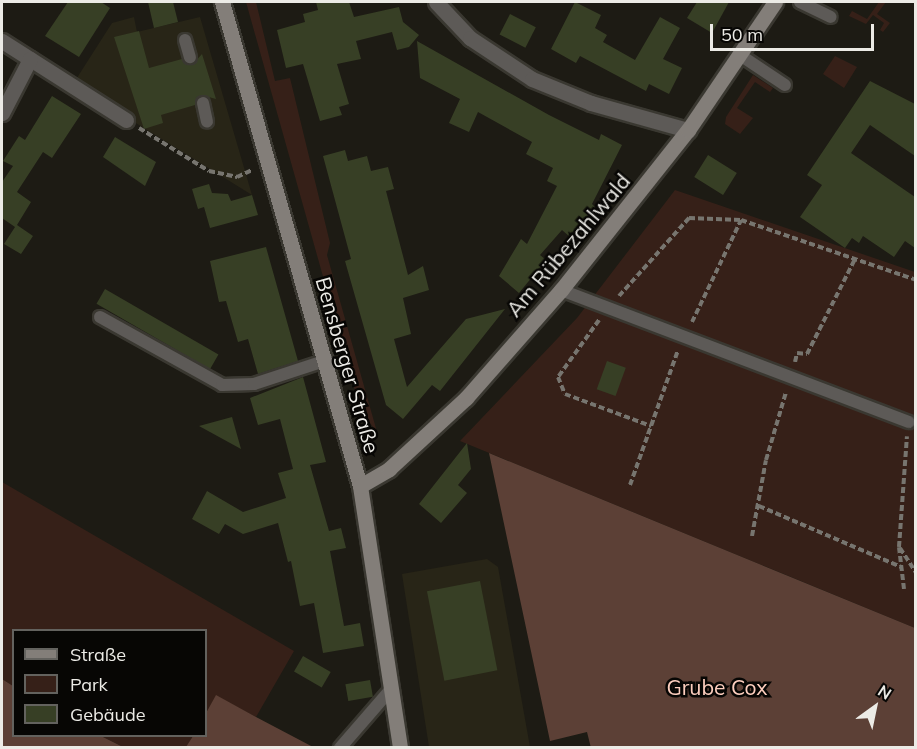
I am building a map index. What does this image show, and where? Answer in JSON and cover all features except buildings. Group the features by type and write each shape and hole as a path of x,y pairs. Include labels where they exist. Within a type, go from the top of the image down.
{"main road":[{"name":"Bensberger Straße","path":"222,2 267,165 327,360 360,486 393,688 400,747"},
{"name":"Am Rübezahlwald","path":"360,486 389,469 466,398 561,290 688,130 775,2"}],"street":[{"path":"436,2 470,38 532,79 591,103 688,130"},
{"path":"2,40 126,120"},
{"path":"2,113 30,59"}],"lane":[{"path":"800,2 831,17"},
{"path":"185,40 190,57"},
{"path":"740,55 785,84"},
{"path":"203,103 207,122"},
{"path":"561,290 682,339 909,422"},
{"path":"100,317 222,385 254,384 327,360"},
{"path":"340,747 393,688"}],"path":[{"path":"126,120 209,171 237,177 267,165"},
{"path":"651,426 565,394 558,377 606,310 689,218 741,220 915,280"},
{"path":"630,485 682,339 695,317 741,220"},
{"path":"752,536 766,460 797,353 807,354 855,258"},
{"path":"904,589 899,547 902,470 909,422"},
{"path":"759,506 902,568"},
{"path":"899,547 915,573"}],"shaded area":[{"path":"134,17 137,32 200,17 252,195 73,84 112,23"},
{"path":"487,559 498,567 530,747 429,747 402,574"}],"green space":[{"path":"246,2 256,2 275,81 290,78 330,243 327,255 377,432 361,412"},
{"path":"879,2 886,2 877,14 890,23 883,32 880,30 884,23 873,15 866,24 849,16 852,11 867,19"},
{"path":"835,56 857,67 844,88 823,74"},
{"path":"753,75 773,88 770,92 755,82 737,108 753,118 740,134 725,124 726,117"},
{"path":"675,190 915,272 915,628 460,441 577,318"},
{"name":"Grube Cox","path":"489,453 915,628 915,747 591,748 587,732 550,741"},
{"path":"2,482 294,651 256,717 216,696 207,711 207,629 12,629 12,685 2,679"},
{"path":"2,679 12,685 12,737 103,737 123,747 2,747"},
{"path":"216,695 313,747 186,747 192,737 207,737 207,711"},
{"path":"103,737 192,737 186,748 123,747"}]}
